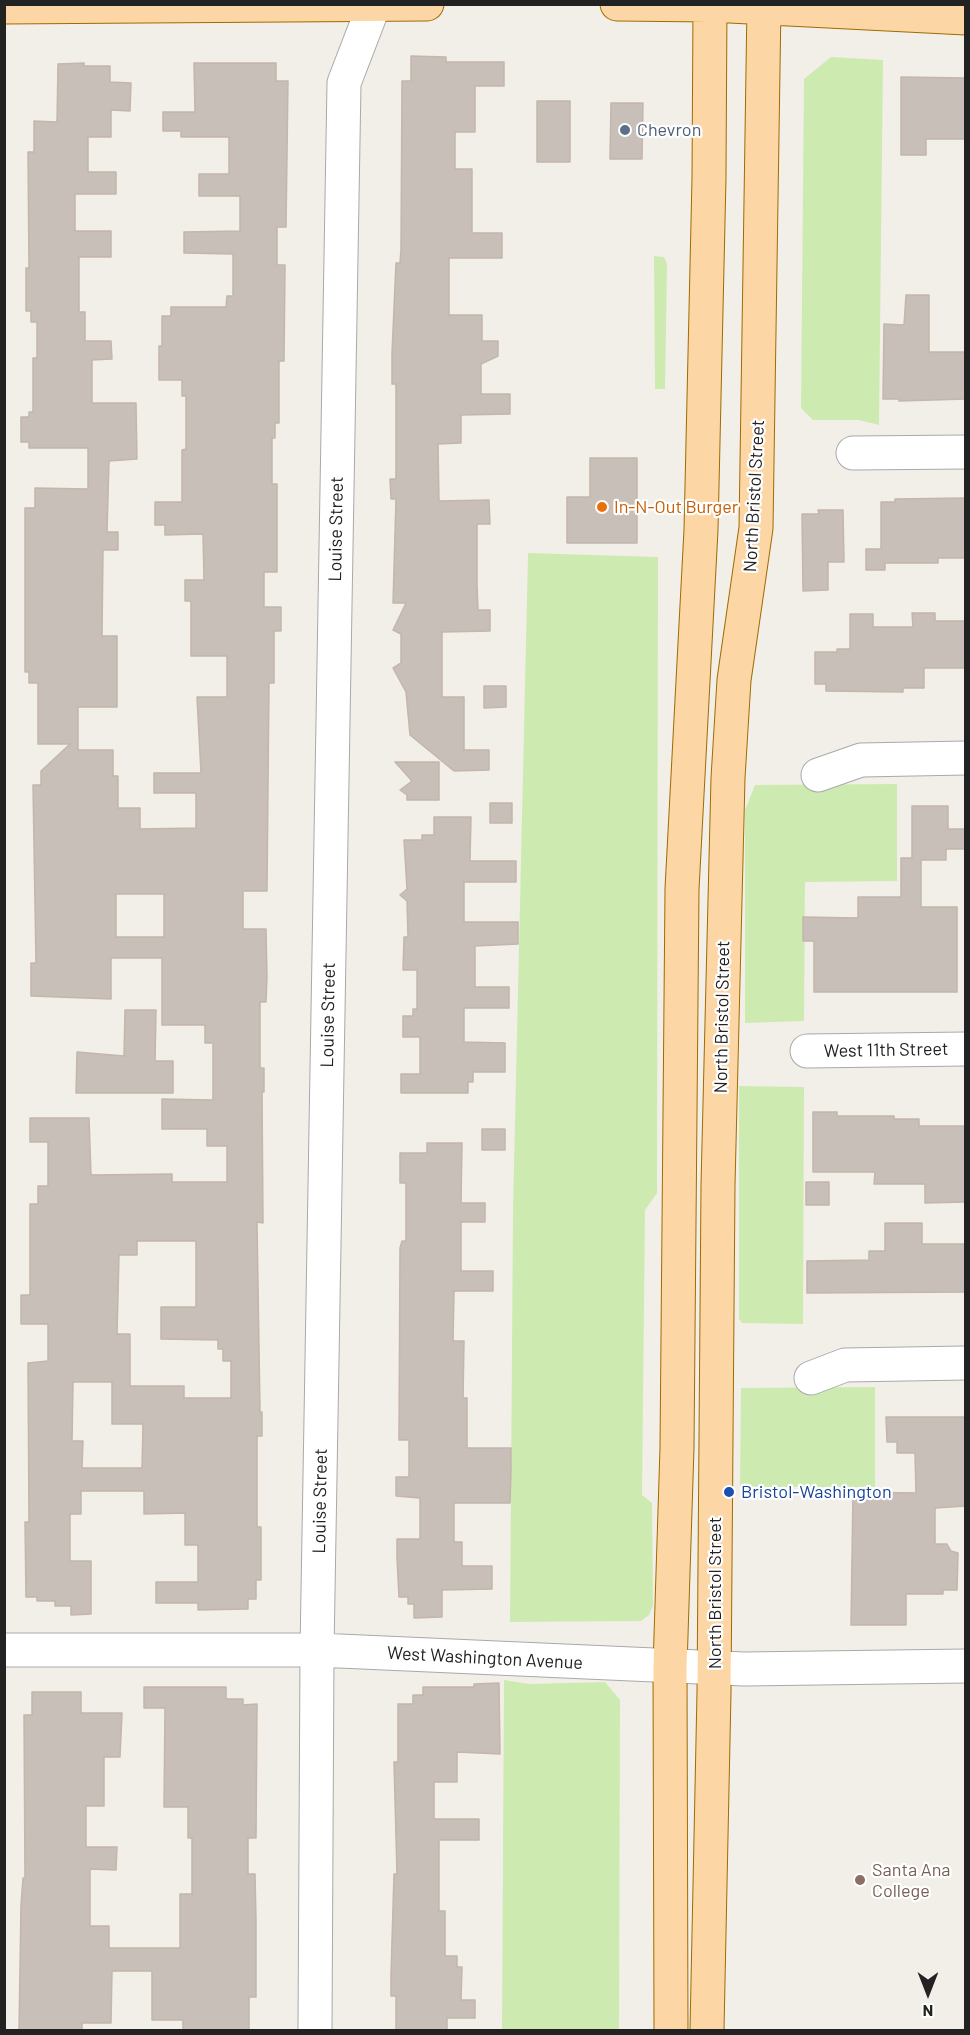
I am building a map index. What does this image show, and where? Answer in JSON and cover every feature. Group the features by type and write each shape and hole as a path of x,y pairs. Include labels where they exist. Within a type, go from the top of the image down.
{"main road":[{"path":"4,8 427,4"},
{"path":"617,4 764,6 966,18"},
{"path":"671,2031 670,1667 677,1448 682,889 701,530 709,178 710,5"},
{"name":"North Bristol Street","path":"707,2031 714,1668 718,1185 728,778 734,680 756,528 764,6"}],"street":[{"name":"Louise Street","path":"315,2031 317,1650 344,83 374,5"},
{"path":"853,453 966,452"},
{"path":"818,775 861,760 966,758"},
{"name":"West 11th Street","path":"807,1051 966,1049"},
{"path":"811,1378 845,1365 966,1363"},
{"name":"West Washington Avenue","path":"4,1650 317,1650 714,1668 966,1666"}],"green space":[{"path":"831,57 883,60 879,425 859,420 813,420 801,408 804,79"},
{"path":"654,256 664,257 667,264 665,389 655,389"},
{"path":"528,553 658,557 657,1193 645,1210 642,1495 652,1503 653,1606 649,1615 641,1621 510,1622 513,1210"},
{"path":"897,784 897,881 805,882 804,1021 745,1023 745,810 755,785"},
{"path":"739,1086 804,1087 803,1324 742,1323 739,1319"},
{"path":"875,1387 875,1487 740,1487 741,1388"},
{"path":"504,1680 529,1684 605,1682 620,1700 619,2030 502,2030"}],"building":[{"path":"411,56 446,57 446,62 504,62 504,86 475,86 475,132 455,132 455,169 472,169 472,233 502,233 502,258 449,258 449,315 482,315 482,341 498,341 498,356 481,364 481,394 510,394 510,414 461,415 461,443 438,444 439,501 489,500 490,524 477,524 477,585 478,610 490,610 490,631 442,632 442,697 464,697 464,750 489,750 489,770 454,771 410,735 406,692 393,668 401,663 401,634 393,630 406,603 393,603 396,499 391,499 390,479 396,479 396,384 392,384 392,353 396,263 400,263 401,249 402,81 411,81"},
{"path":"84,63 84,66 110,66 110,82 131,83 130,111 111,110 111,137 88,137 88,172 116,172 116,194 75,194 75,231 111,231 111,257 79,257 79,312 85,312 85,341 111,341 112,359 92,360 92,403 136,403 137,459 109,461 107,532 118,532 118,550 103,550 102,636 117,636 117,707 78,707 78,750 113,750 113,776 118,776 118,808 140,808 140,829 196,828 196,793 154,793 154,773 201,773 197,697 227,697 227,656 191,656 191,601 185,601 185,580 204,580 203,534 165,535 165,525 155,525 155,502 182,502 182,450 186,449 186,396 182,396 182,380 159,380 159,346 162,346 162,316 171,316 171,307 226,307 227,296 233,296 233,254 184,253 184,232 240,231 240,196 199,196 199,174 229,174 229,137 181,137 181,131 163,131 163,112 195,112 194,63 276,63 276,81 288,81 286,227 277,227 277,265 285,265 284,361 279,361 279,423 275,423 275,438 272,438 272,484 277,484 277,572 264,572 264,607 281,607 281,631 274,631 274,683 269,683 267,891 243,891 243,929 266,929 267,977 266,1002 260,1002 260,1068 264,1068 264,1092 262,1092 263,1223 257,1222 262,1436 257,1436 257,1527 261,1527 261,1580 256,1580 256,1599 248,1599 248,1609 198,1610 198,1603 156,1603 156,1582 198,1582 198,1545 185,1545 185,1513 144,1514 144,1491 81,1491 81,1514 70,1514 70,1561 91,1561 91,1614 71,1615 71,1606 55,1606 55,1601 37,1601 37,1597 26,1597 25,1522 29,1522 28,1363 48,1361 48,1324 21,1324 21,1295 30,1295 30,1204 38,1204 38,1186 48,1186 48,1142 30,1142 30,1118 89,1118 91,1175 172,1174 172,1182 227,1182 227,1146 207,1146 207,1129 162,1129 162,1099 213,1100 213,1043 205,1043 205,1025 162,1025 162,958 111,958 111,999 31,996 31,963 36,963 33,785 41,785 41,771 70,744 38,744 38,683 29,683 29,672 25,672 25,508 35,508 35,488 88,489 88,448 29,448 29,442 21,442 21,417 29,417 29,412 33,412 33,358 37,358 37,322 31,322 31,311 26,311 26,268 29,268 28,152 34,152 34,121 57,122 58,64","holes":["116,894 164,894 164,937 116,937","137,1241 196,1241 196,1307 161,1307 161,1339 218,1340 218,1349 223,1349 223,1361 231,1361 231,1398 184,1398 184,1386 130,1386 130,1334 117,1334 119,1255 137,1255","73,1382 112,1382 112,1424 143,1424 142,1468 82,1468 83,1441 72,1441"]},
{"path":"901,77 966,78 966,139 926,139 926,155 901,155"},
{"path":"537,101 570,101 570,162 537,162"},
{"path":"611,103 643,103 642,159 610,159"},
{"path":"906,295 929,295 929,352 966,352 966,399 899,401 899,399 883,399 884,324 904,325"},
{"name":"In-N-Out Burger","path":"590,458 637,458 637,543 567,543 567,497 590,497"},
{"path":"966,498 966,558 938,558 938,563 885,563 885,570 866,570 866,549 881,549 881,502 895,502 895,499"},
{"path":"818,510 843,510 844,562 828,562 828,590 803,591 802,514 819,514"},
{"path":"912,613 935,613 935,621 965,621 966,668 924,668 924,688 903,688 903,692 826,691 826,684 815,684 815,652 837,652 837,649 850,649 850,614 873,614 873,627 913,627"},
{"path":"484,686 506,686 506,707 484,708"},
{"path":"395,762 439,762 439,800 407,800 407,795 400,790 412,781"},
{"path":"490,803 512,803 512,823 490,823"},
{"path":"912,806 948,806 948,829 965,829 965,849 946,849 946,860 921,860 921,907 957,907 957,992 814,992 814,941 803,941 803,917 858,918 858,897 901,897 901,858 912,858"},
{"path":"434,817 471,817 470,861 516,861 516,882 464,882 464,922 518,922 518,944 475,946 475,987 509,987 509,1008 464,1008 464,1042 505,1043 505,1072 473,1072 473,1082 468,1082 468,1093 401,1093 401,1074 420,1074 420,1037 403,1037 403,1016 413,1016 413,1009 417,1009 417,970 403,970 404,937 408,937 407,901 400,895 407,889 404,840 422,840 422,835 434,835"},
{"path":"125,1010 156,1010 155,1061 173,1061 173,1093 76,1093 77,1052 124,1056"},
{"path":"813,1112 837,1112 837,1116 894,1116 894,1119 919,1119 919,1126 966,1126 966,1202 925,1203 925,1184 874,1184 875,1172 813,1172"},
{"path":"482,1129 505,1129 505,1150 482,1150"},
{"path":"427,1143 462,1143 461,1203 485,1203 485,1222 461,1222 461,1271 493,1271 493,1291 454,1291 453,1341 464,1341 463,1398 467,1398 467,1448 511,1448 511,1470 510,1503 454,1503 454,1542 462,1542 462,1566 492,1566 492,1589 442,1590 442,1617 414,1618 414,1604 408,1604 408,1597 399,1597 397,1558 397,1539 420,1539 420,1498 396,1496 396,1477 409,1477 409,1440 399,1440 400,1248 402,1241 406,1241 406,1183 400,1183 400,1153 427,1153"},
{"path":"806,1182 829,1182 829,1205 806,1205"},
{"path":"885,1223 922,1223 922,1244 966,1244 966,1292 807,1293 807,1261 869,1260 869,1251 885,1251"},
{"path":"886,1417 966,1417 966,1506 935,1508 935,1544 947,1544 951,1551 958,1553 957,1590 943,1590 943,1594 906,1594 906,1625 851,1625 853,1492 916,1493 915,1453 897,1453 897,1442 887,1442"},
{"path":"499,1683 500,1754 457,1752 457,1782 434,1782 434,1819 479,1819 479,1840 439,1840 439,1911 445,1911 445,1956 457,1956 457,1967 462,1967 461,2000 475,2000 475,2018 447,2018 447,2031 396,2031 396,1996 391,1996 391,1975 394,1874 397,1874 394,1762 398,1762 398,1704 413,1704 413,1695 423,1695 423,1687 474,1687 474,1684"},
{"path":"144,1687 226,1687 226,1699 243,1699 243,1705 257,1704 256,1838 248,1838 248,1874 255,1874 256,1997 249,1997 249,2031 183,2031 183,2020 152,2020 152,1971 112,1971 111,2023 82,2023 82,2031 19,2031 21,1905 23,1878 25,1878 24,1715 32,1715 32,1692 81,1692 81,1713 122,1713 120,1757 104,1757 104,1806 86,1806 86,1847 117,1847 116,1870 90,1869 90,1926 109,1926 109,1948 180,1948 180,1894 192,1894 192,1838 188,1838 188,1807 164,1807 165,1708 144,1708"}],"place":[{"name":"Chevron","path":"625,130"},
{"name":"In-N-Out Burger","path":"602,507"},
{"name":"Bristol-Washington","path":"729,1492"},
{"name":"Santa Ana College","path":"860,1880"}]}
